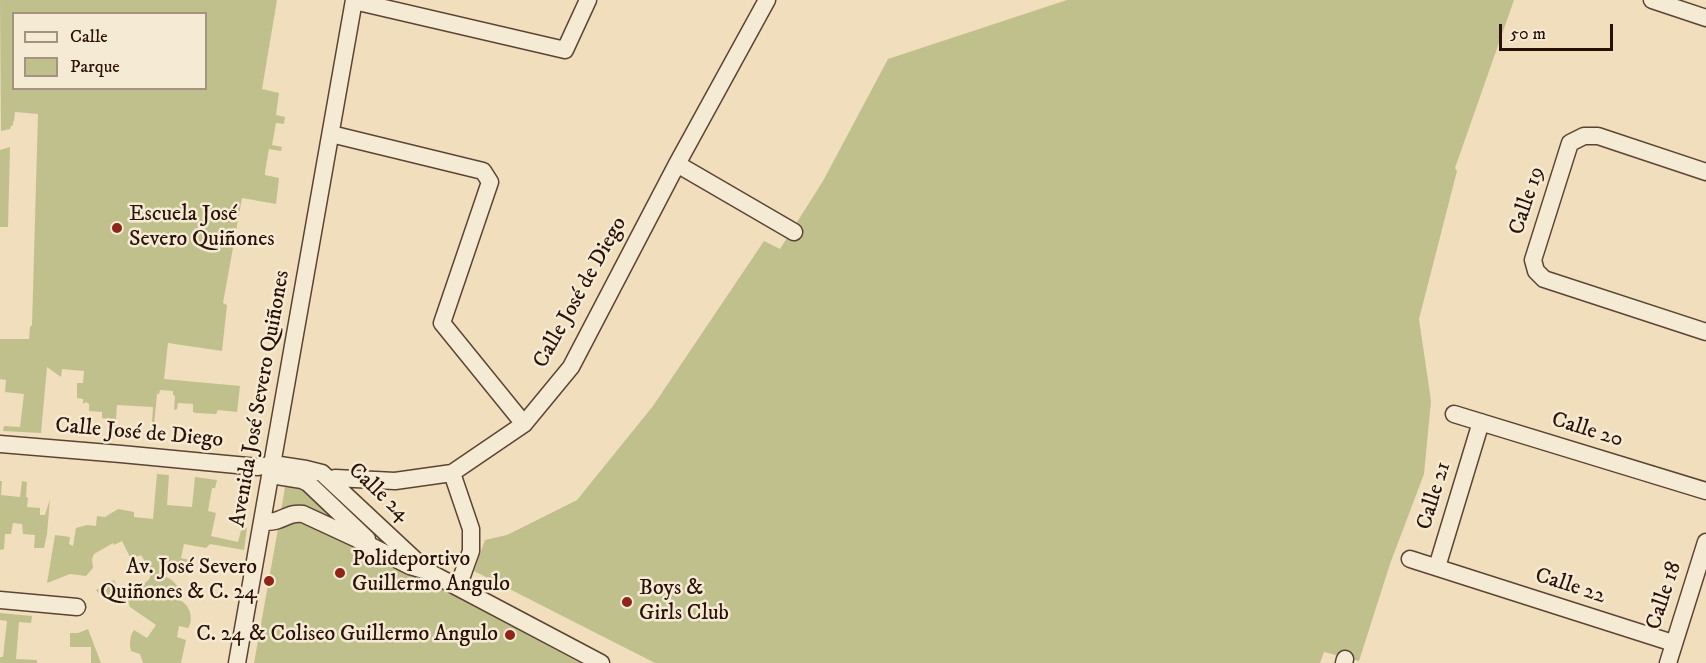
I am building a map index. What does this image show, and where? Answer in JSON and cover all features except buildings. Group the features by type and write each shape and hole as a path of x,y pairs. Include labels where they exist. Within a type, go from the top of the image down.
{"street":[{"path":"354,1 565,50 588,0"},
{"name":"Calle José de Diego","path":"335,478 395,481 452,473 524,424 571,367 677,165 768,0"},
{"path":"1652,0 1706,18"},
{"name":"Avenida José Severo Quiñones","path":"237,663 354,1"},
{"path":"331,134 483,171 489,182 442,323 524,424"},
{"name":"Calle 19","path":"1706,172 1598,136 1584,136 1570,143 1533,260 1536,271 1544,279 1706,332"},
{"path":"677,165 794,232"},
{"name":"Calle 20","path":"1454,414 1706,491"},
{"name":"Calle 21","path":"1454,573 1437,567 1481,422"},
{"name":"Calle José de Diego","path":"0,444 272,469"},
{"path":"272,469 308,483 375,547"},
{"name":"Calle 24","path":"272,469 306,469 322,473 428,570 601,663"},
{"path":"452,473 471,529 471,551 458,587"},
{"path":"262,522 277,521 295,513 303,514 410,566 428,570"},
{"name":"Calle 18","path":"1668,663 1706,542"},
{"path":"1410,559 1437,567"},
{"name":"Calle 22","path":"1454,573 1673,643"},
{"path":"0,600 77,607"}],"green space":[{"name":"Escuela José Severo Quiñones","path":"0,0 277,0 262,89 279,93 276,115 285,117 284,124 276,123 272,145 282,147 281,151 269,149 265,172 265,175 279,178 276,204 242,198 223,303 227,305 222,351 168,343 164,379 240,386 237,412 218,410 216,414 196,413 193,412 193,404 178,403 177,409 174,410 173,391 160,390 157,394 153,437 151,437 153,407 117,405 115,435 114,438 107,437 108,419 102,418 102,412 89,411 89,404 86,402 83,404 83,399 77,398 77,383 83,383 84,371 62,369 61,377 47,367 41,433 3,431 4,426 20,427 24,394 5,392 6,380 0,379 0,339 29,339 32,325 38,114 15,112 10,129 1,131"},
{"path":"1067,0 1514,0 1455,168 1457,171 1419,319 1431,401 1424,474 1390,564 1359,661 1324,652 1320,663 655,663 474,571 485,540 507,535 577,500 653,406 764,241 780,249 823,181 888,59"},
{"path":"10,147 8,227 0,227 0,150"},
{"path":"157,474 169,475 167,505 192,507 195,477 217,480 215,488 212,488 208,511 216,513 211,536 238,542 242,527 247,528 244,550 210,544 206,548 184,544 181,558 190,560 189,564 183,565 180,573 170,573 164,576 177,585 181,601 190,613 190,625 188,628 179,626 177,637 186,640 181,663 143,663 140,654 131,651 132,634 134,630 147,638 156,625 130,607 127,599 99,594 96,590 114,580 120,592 128,593 150,578 150,570 141,555 131,559 122,541 114,545 113,543 94,554 93,568 86,576 70,574 47,583 55,535 70,537 69,544 73,546 76,528 87,525 96,526 97,516 105,517 118,509 134,512 134,517 153,519"},
{"path":"0,481 2,481 1,495 20,497 22,481 27,482 27,507 40,508 40,515 45,515 50,499 44,548 34,548 35,535 23,534 22,524 13,523 11,534 5,534 4,549 0,550"},
{"path":"287,485 299,486 348,526 281,511"},
{"name":"Polideportivo Guillermo Angulo","path":"292,519 341,535 580,663 254,663 278,529"},
{"path":"0,613 32,616 31,623 19,622 16,659 37,660 37,663 0,663 0,657 3,657 7,621 0,620"},
{"path":"88,629 101,663 91,663 91,647 70,647 70,633"}],"place":[{"name":"Escuela José Severo Quiñones","path":"117,228"},
{"name":"Polideportivo Guillermo Angulo","path":"340,573"},
{"name":"Av. José Severo Quiñones & C. 24","path":"269,581"},
{"name":"Boys & Girls Club","path":"627,602"},
{"name":"C. 24 & Coliseo Guillermo Angulo","path":"510,635"}]}
